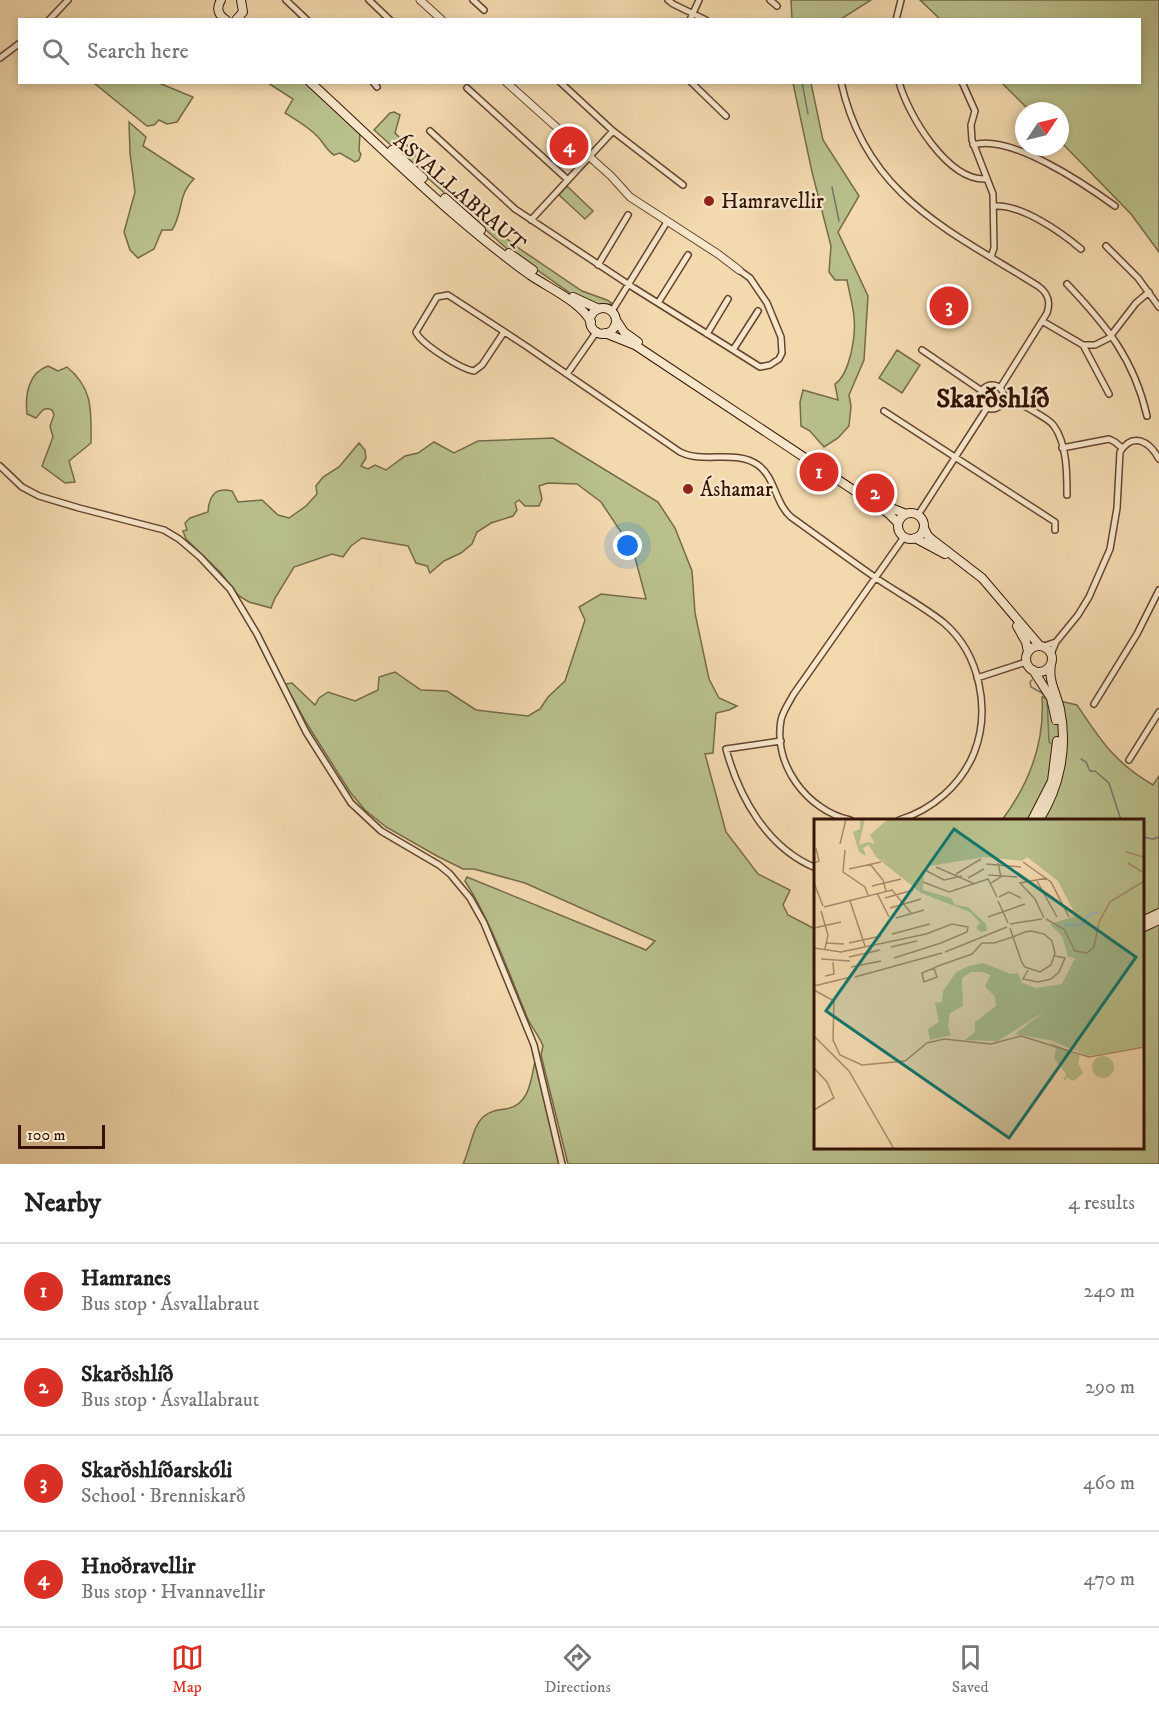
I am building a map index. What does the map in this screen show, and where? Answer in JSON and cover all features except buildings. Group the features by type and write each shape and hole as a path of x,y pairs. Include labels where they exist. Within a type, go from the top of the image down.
{"main road":[{"path":"241,0 247,18"},
{"path":"218,2 224,18"},
{"path":"238,18 243,12"},
{"name":"ÁSVALLABRAUT","path":"312,84 466,224 513,262 581,308 591,322"},
{"name":"ÁSVALLABRAUT","path":"319,84 483,231 550,282 582,302 599,309"},
{"path":"1033,819 1052,781 1058,740 1055,713 1051,698 1026,662 1028,652 1026,642 989,592 945,554 915,538 904,537 899,531 898,524 888,513 635,345 601,332 591,322 593,313 606,308 612,311 628,335 877,500 894,510 918,515 923,520 928,536 982,578 1051,654 1049,675 1059,708 1062,752 1056,786 1040,819"},
{"path":"601,332 614,328 616,320"},
{"path":"898,524 906,514"},
{"path":"915,538 924,528"},
{"path":"1028,652 1033,647 1042,646"},
{"path":"1033,670 1045,670 1051,664"},
{"path":"1144,920 1159,913"},
{"path":"1144,927 1159,920"}],"street":[{"path":"51,18 68,0"},
{"path":"286,0 305,18"},
{"path":"369,0 388,18"},
{"path":"420,0 440,18"},
{"path":"473,0 484,10"},
{"path":"668,0 702,18"},
{"path":"691,18 699,0"},
{"path":"770,0 777,6"},
{"path":"896,18 901,0"},
{"path":"0,58 18,44"},
{"path":"430,131 503,198 531,220 598,265 763,367 776,362 783,349 781,337 767,303 754,284 718,254 630,197 611,176 508,84"},
{"path":"562,84 613,131 683,185"},
{"path":"693,84 726,117"},
{"path":"842,84 848,110 858,135 871,158 905,198 925,215 1045,292 1049,305 1042,321 1000,388"},
{"path":"900,84 914,120 935,148 969,176 977,180 987,179"},
{"path":"963,84 975,111 971,124 973,145 993,194 994,248 991,257"},
{"path":"467,88 568,180"},
{"path":"531,220 613,131"},
{"path":"973,145 984,142 994,143 1028,155 1076,179 1115,206"},
{"path":"994,206 1010,206 1035,218 1081,249"},
{"path":"598,265 628,215"},
{"path":"612,311 668,222"},
{"path":"1106,246 1149,292 1159,307"},
{"path":"658,303 688,255"},
{"path":"1067,284 1092,310 1125,354 1136,379 1147,416"},
{"path":"1083,345 1099,344 1112,335 1136,303 1149,292"},
{"path":"504,332 482,366 474,371 464,369 434,350 419,339 416,332 437,297 443,294 448,295 504,332 567,374 680,452 691,456 749,460 762,468 790,517 944,623 961,644 977,678 981,690 982,714 977,745 965,770 919,818"},
{"path":"707,334 728,299"},
{"path":"733,350 758,311"},
{"path":"1042,321 1083,345 1109,394"},
{"path":"567,374 601,332"},
{"path":"922,350 982,391"},
{"path":"990,386 1000,388 1004,393 1004,400 997,408 987,408 981,402 982,391 990,386"},
{"path":"1004,400 1021,404 1051,422 1056,429 1066,466 1067,495"},
{"path":"918,515 987,408"},
{"path":"884,411 1055,522 1055,530"},
{"path":"1062,448 1109,440 1122,448"},
{"path":"1051,654 1056,642 1089,597 1110,549 1118,508 1118,456 1122,448 1130,442 1144,442 1153,449 1159,459"},
{"path":"0,466 22,487 39,496 164,530 200,556 230,589 257,634 306,732 351,803 381,831 440,865 450,874 478,910 534,1045 562,1164"},
{"path":"847,819 826,811 807,797 794,780 784,759 781,722 793,695 904,537"},
{"path":"1094,704 1137,634 1159,590"},
{"path":"1042,646 1056,642"},
{"path":"977,678 1026,662"},
{"path":"1129,760 1159,712"},
{"path":"781,741 726,749 732,770 747,804 758,821 792,854 814,867"}],"green space":[{"path":"791,0 871,0 843,18 792,18"},
{"path":"920,0 1159,0 1159,252 1131,214 1069,150 1069,102 1021,102 1003,84 1141,84 1141,18 939,18"},
{"path":"95,84 161,84 193,97 177,122 167,124 159,120 154,125 147,126"},
{"path":"270,84 308,84 360,132 359,160 355,162 340,153 334,155 311,130 285,113 293,99"},
{"path":"793,84 811,84 823,140 859,196 838,232 868,296 864,360 849,395 851,406 849,426 838,438 824,447 810,431 801,426 800,402 803,390 838,400 835,384 845,372 851,354 854,317 847,280 835,280 829,272 831,246"},
{"path":"390,113 400,115 395,133 415,153 417,161 488,224 582,291 613,304 597,305 577,298 506,248 374,130"},
{"path":"129,122 146,137 143,146 194,179 185,191 172,230 162,230 154,249 138,258 130,250 124,232 135,192"},
{"path":"567,186 593,211 585,219 559,195"},
{"path":"897,350 920,365 902,393 879,378"},
{"path":"48,366 58,371 67,367 82,384 89,402 91,443 69,461 75,482 65,483 42,466 53,437 50,426 54,415 52,410 45,409 36,418 27,414 27,392 32,379 41,369"},
{"path":"553,438 658,502 675,528 692,571 695,613 709,679 719,698 737,706 716,713 713,753 705,754 726,832 758,874 790,890 783,905 788,915 814,928 814,1149 1144,1149 1144,819 1003,819 1020,792 1038,747 1042,697 1077,705 1109,750 1128,768 1153,785 1159,776 1159,1164 568,1164 541,1055 543,1046 527,1017 475,897 465,881 467,877 646,950 655,941 525,883 474,869 463,869 386,827 365,810 350,792 285,684 292,683 315,705 319,698 328,692 355,701 378,690 379,677 395,672 421,690 447,691 476,710 528,716 540,709 548,697 565,681 585,620 579,607 601,594 646,599 633,550 601,502 577,484 548,483 539,486 542,499 539,506 525,506 519,500 515,503 517,510 513,516 491,523 477,532 472,544 461,553 444,561 430,573 427,566 416,563 408,546 362,538 351,546 343,557 332,554 294,567 271,608 249,602 239,596 220,572 186,539 183,531 187,530 185,523 190,518 208,512 212,497 221,490 232,491 238,502 262,500 278,515 289,518 306,506 317,494 316,486 323,477 339,467 359,443 365,450 366,458 361,466 368,469 375,465 386,470 405,456 418,453 434,442 454,453 478,441"},
{"path":"535,1061 559,1164 463,1164 476,1127 483,1117 494,1111 513,1107 524,1098 528,1091"}],"waterway":[{"path":"802,84 808,114"},
{"path":"832,187 839,221"},
{"path":"1032,680 1031,687 1042,693 1047,700 1049,742 1053,745"},
{"path":"1081,759 1086,762 1090,771 1095,771 1109,783 1121,819"},
{"path":"1144,837 1153,839 1159,837"}],"place":[{"name":"Hnoðravellir","path":"569,146"},
{"name":"Hamravellir","path":"709,201"},
{"name":"Skarðshlíðarskóli","path":"949,306"},
{"name":"Hamranes","path":"819,472"},
{"name":"Áshamar","path":"688,489"},
{"name":"Skarðshlíð","path":"875,493"}],"district":[{"name":"Skarðshlíð","path":"993,398"}]}
